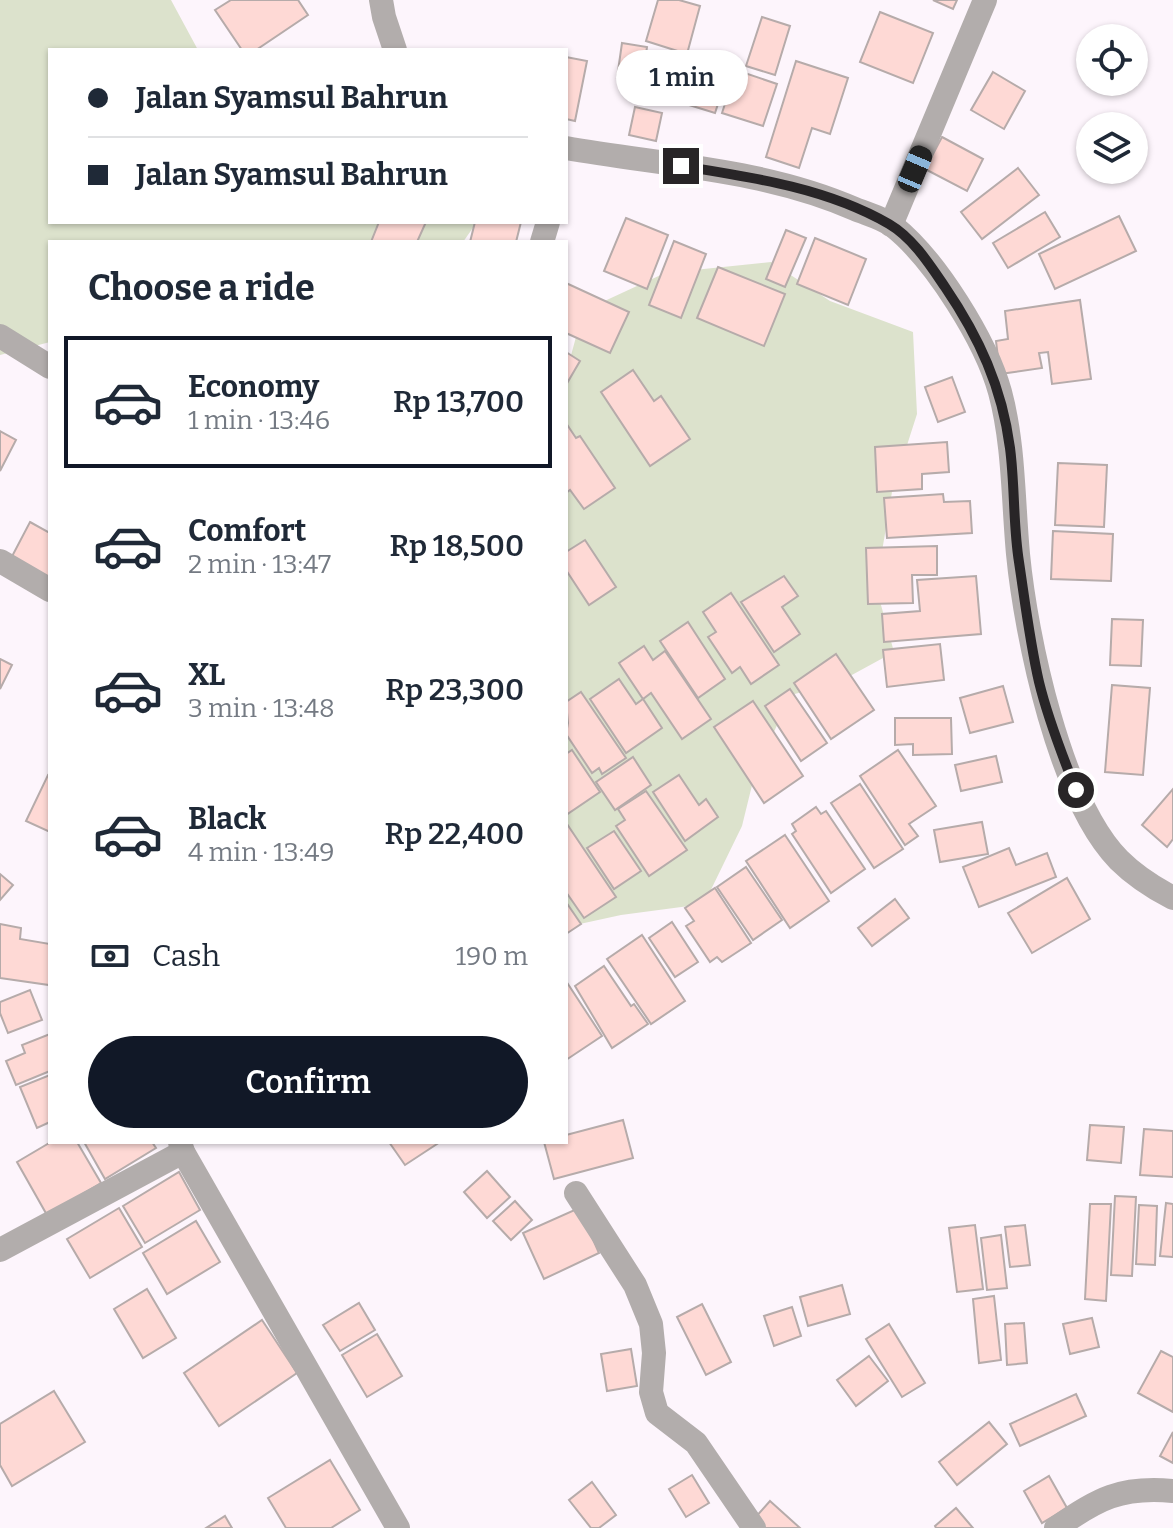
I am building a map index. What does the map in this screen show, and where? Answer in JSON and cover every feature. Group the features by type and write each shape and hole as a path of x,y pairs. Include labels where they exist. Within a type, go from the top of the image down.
{"street":[{"path":"381,0 394,48"},
{"path":"891,225 985,0"},
{"path":"568,154 763,179 846,205 891,225 924,256 980,343 999,391 1010,447 1018,558 1039,682 1060,750 1093,824 1118,859 1152,887 1173,898"},
{"path":"0,336 48,366"},
{"path":"0,561 48,589"},
{"path":"0,1250 181,1147 398,1528"},
{"path":"576,1193 635,1285 651,1324 654,1353 651,1392 657,1413 696,1443 754,1528"},
{"path":"1056,1528 1100,1500 1128,1490 1173,1491"}],"green space":[{"path":"0,0 171,0 197,48 48,48 48,224 476,224 464,240 48,240 48,343 0,355"},
{"path":"771,262 830,301 913,332 917,414 892,492 876,587 894,652 839,682 791,695 755,773 742,826 704,904 621,915 568,927 568,367 583,311 665,273"}],"building":[{"path":"231,0 298,0 308,15 259,48 241,48 215,10"},
{"path":"658,0 679,0 700,6 687,54 646,41"},
{"path":"933,0 957,0 953,9"},
{"path":"880,12 933,33 913,83 860,62"},
{"path":"762,17 790,26 775,75 746,66"},
{"path":"622,43 647,47 642,82 617,78"},
{"path":"702,54 731,64 715,113 686,104"},
{"path":"568,57 587,61 575,121 568,119"},
{"path":"796,61 848,78 830,134 812,128 799,168 766,157"},
{"path":"653,63 673,69 664,100 644,93"},
{"path":"736,70 777,84 763,126 722,113"},
{"path":"993,72 1025,91 1004,129 971,110"},
{"path":"635,107 662,113 656,141 629,135"},
{"path":"942,137 983,159 967,191 925,169"},
{"path":"1018,168 1039,195 982,239 961,212"},
{"path":"1045,212 1060,237 1008,268 993,243"},
{"path":"1119,216 1136,251 1055,289 1039,254"},
{"path":"626,218 668,235 647,289 604,271"},
{"path":"378,224 425,224 418,240 372,240"},
{"path":"474,224 520,224 516,240 470,240"},
{"path":"786,230 806,238 785,287 766,279"},
{"path":"815,238 866,259 848,305 797,284"},
{"path":"674,241 706,254 681,318 649,305"},
{"path":"718,267 785,294 764,346 697,318"},
{"path":"568,284 629,312 610,353 568,334"},
{"path":"1080,300 1091,379 1052,384 1048,352 1039,353 1042,368 1000,374 996,341 1008,339 1005,311"},
{"path":"568,353 580,361 568,382"},
{"path":"633,370 654,401 661,396 690,439 650,466 601,392"},
{"path":"952,377 965,412 938,422 925,387"},
{"path":"568,426 576,438 580,436 615,488 584,509 570,490 568,492"},
{"path":"0,431 16,440 0,471"},
{"path":"947,442 949,472 922,474 922,489 877,492 875,447"},
{"path":"1058,463 1107,465 1104,527 1055,525"},
{"path":"943,494 944,502 970,501 972,533 887,538 884,498"},
{"path":"30,522 48,532 48,581 8,564"},
{"path":"1053,531 1113,534 1111,581 1051,579"},
{"path":"585,540 616,587 589,605 568,573 568,551"},
{"path":"937,546 937,575 912,575 913,603 868,604 866,548"},
{"path":"784,576 798,596 782,607 800,634 774,652 741,602"},
{"path":"976,576 981,634 884,642 882,614 920,611 917,580"},
{"path":"731,593 779,665 751,684 740,667 732,673 708,637 716,632 703,612"},
{"path":"1112,619 1143,620 1141,666 1110,665"},
{"path":"688,622 725,679 698,698 660,641"},
{"path":"940,644 944,680 887,687 883,650"},
{"path":"644,646 653,660 665,651 711,719 682,739 651,693 643,699 619,663"},
{"path":"836,654 874,710 831,739 794,683"},
{"path":"0,659 12,665 0,689"},
{"path":"619,679 636,704 643,699 662,728 626,753 590,699"},
{"path":"1112,685 1150,688 1143,775 1105,772"},
{"path":"1003,686 1013,722 970,733 960,698"},
{"path":"790,689 827,743 801,761 765,706"},
{"path":"581,692 626,758 602,774 599,768 592,773 568,737 568,701"},
{"path":"753,701 803,776 764,803 714,727"},
{"path":"895,718 951,718 952,754 913,755 913,744 895,745"},
{"path":"572,750 600,792 568,814 568,753"},
{"path":"898,750 936,806 909,824 918,836 905,845 860,776"},
{"path":"996,756 1002,782 961,791 955,765"},
{"path":"633,757 651,785 615,810 596,782"},
{"path":"48,775 48,831 26,821"},
{"path":"679,775 699,805 706,799 718,817 685,841 653,792"},
{"path":"860,784 903,849 874,868 831,803"},
{"path":"1173,789 1173,839 1167,847 1142,825"},
{"path":"646,791 687,850 649,876 616,826 625,820 618,809"},
{"path":"816,807 821,814 826,811 865,869 831,893 792,834 796,831 792,824"},
{"path":"982,822 988,854 940,862 934,830"},
{"path":"568,825 616,897 584,918 568,895"},
{"path":"614,831 641,871 614,889 587,848"},
{"path":"785,835 829,901 790,928 746,861"},
{"path":"1009,848 1016,865 1047,853 1056,877 979,907 963,867"},
{"path":"746,867 782,920 753,940 717,887"},
{"path":"0,874 13,885 0,900"},
{"path":"1067,878 1090,919 1032,953 1008,913"},
{"path":"715,888 751,943 722,962 717,957 710,962 686,926 694,921 685,908"},
{"path":"895,899 909,918 872,946 858,928"},
{"path":"568,905 581,924 568,933"},
{"path":"672,922 698,962 675,977 649,938"},
{"path":"0,924 21,928 20,939 48,944 48,985 0,978"},
{"path":"642,935 685,1001 651,1024 607,959"},
{"path":"604,966 631,1006 634,1004 648,1024 612,1048 575,986"},
{"path":"568,984 602,1036 568,1059"},
{"path":"30,990 42,1020 8,1033 0,1013 0,1002"},
{"path":"48,1035 48,1072 16,1085 6,1061 25,1053 22,1045"},
{"path":"48,1076 48,1123 37,1128 20,1087"},
{"path":"623,1120 633,1158 554,1179 545,1144 568,1144 568,1134"},
{"path":"1090,1125 1124,1127 1121,1163 1087,1160"},
{"path":"1144,1129 1173,1131 1173,1177 1140,1175"},
{"path":"48,1144 78,1144 101,1183 47,1215 17,1162"},
{"path":"85,1144 153,1144 156,1148 105,1179"},
{"path":"390,1144 437,1144 405,1165"},
{"path":"487,1171 510,1197 487,1218 464,1192"},
{"path":"179,1172 200,1210 145,1243 123,1206"},
{"path":"1115,1196 1136,1197 1132,1276 1111,1275"},
{"path":"515,1201 532,1220 511,1240 493,1221"},
{"path":"1166,1203 1173,1204 1173,1257 1160,1256"},
{"path":"1090,1204 1111,1204 1106,1301 1085,1299"},
{"path":"1139,1205 1157,1206 1155,1265 1136,1264"},
{"path":"119,1208 142,1247 90,1278 67,1239"},
{"path":"579,1208 599,1253 544,1279 523,1233"},
{"path":"196,1221 220,1262 167,1294 143,1253"},
{"path":"975,1225 983,1289 957,1292 949,1228"},
{"path":"1025,1225 1030,1265 1010,1267 1005,1227"},
{"path":"1001,1235 1007,1288 987,1290 981,1238"},
{"path":"842,1285 850,1314 808,1326 800,1297"},
{"path":"147,1289 176,1338 143,1358 114,1309"},
{"path":"994,1296 1001,1360 979,1363 973,1299"},
{"path":"359,1303 375,1330 340,1351 323,1325"},
{"path":"702,1304 731,1362 706,1375 677,1317"},
{"path":"792,1307 801,1336 774,1346 764,1316"},
{"path":"1092,1318 1099,1347 1070,1354 1063,1324"},
{"path":"262,1320 297,1373 219,1426 184,1373"},
{"path":"1024,1323 1027,1363 1007,1365 1005,1324"},
{"path":"889,1324 925,1383 902,1397 866,1339"},
{"path":"377,1334 402,1376 367,1397 342,1355"},
{"path":"631,1349 637,1386 607,1391 601,1354"},
{"path":"1161,1351 1173,1357 1173,1412 1138,1393"},
{"path":"869,1356 888,1381 856,1406 837,1380"},
{"path":"54,1391 85,1442 12,1486 0,1465 0,1424"},
{"path":"1076,1394 1086,1416 1020,1446 1010,1424"},
{"path":"989,1422 1007,1444 957,1485 939,1462"},
{"path":"1173,1432 1173,1463 1160,1456"},
{"path":"330,1460 360,1510 331,1528 286,1528 268,1498"},
{"path":"692,1475 709,1503 686,1517 669,1489"},
{"path":"1049,1476 1067,1508 1042,1523 1024,1491"},
{"path":"592,1482 616,1515 599,1528 591,1528 569,1500"},
{"path":"770,1501 800,1528 764,1528 754,1519"},
{"path":"956,1508 973,1528 936,1528 935,1526"},
{"path":"225,1516 232,1528 206,1528"}],"route":[{"path":"681,166 763,179 806,191 891,225 924,256 954,300 980,343 999,391 1010,447 1018,558 1039,682 1076,790"}]}
